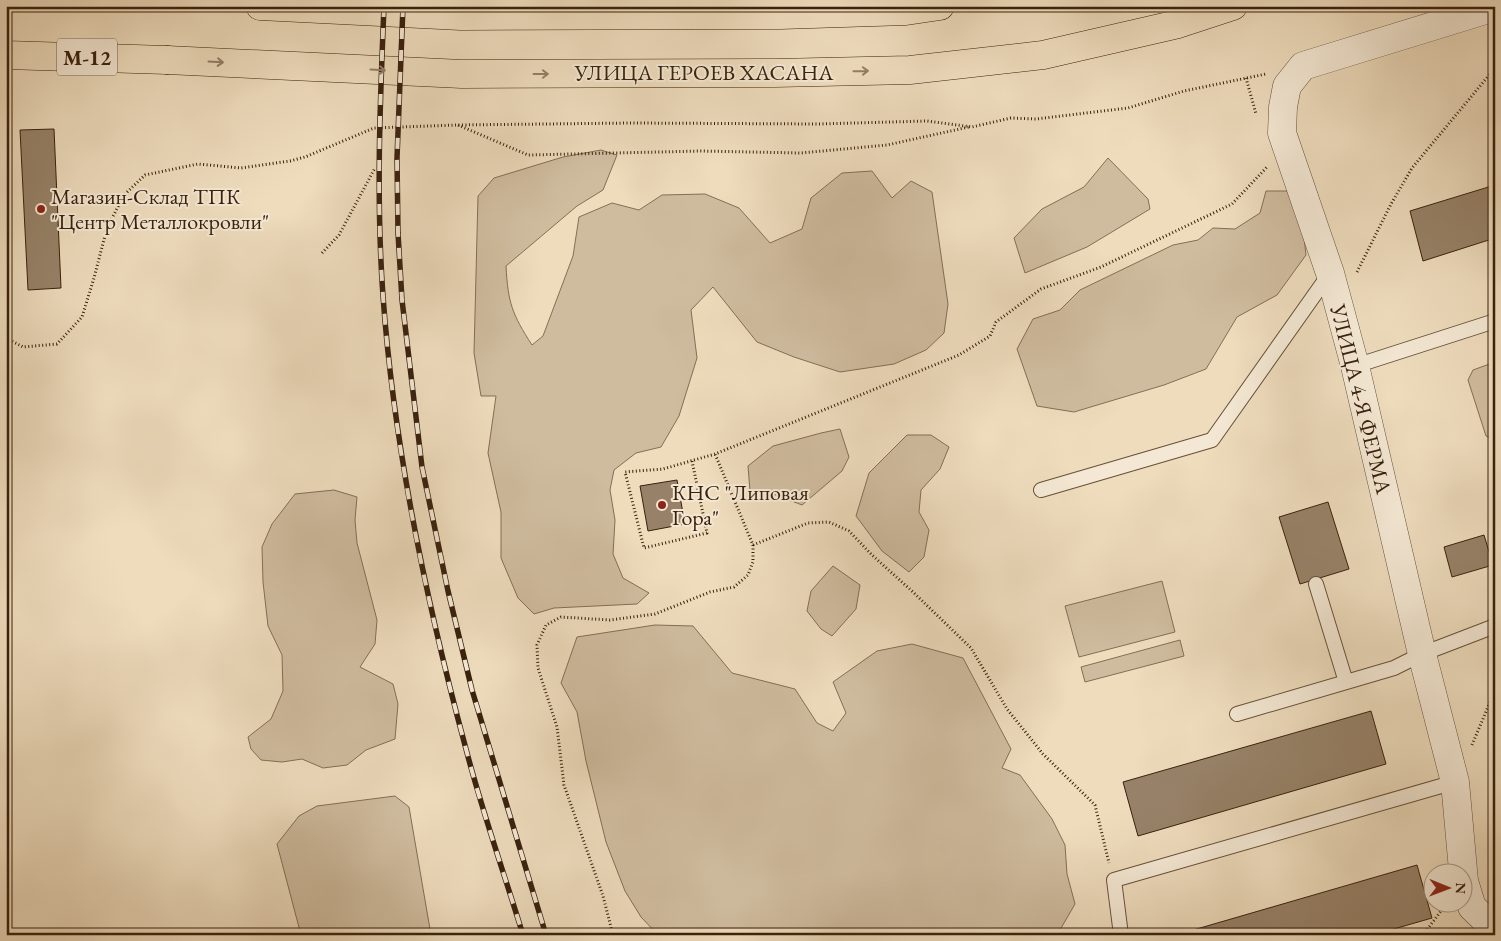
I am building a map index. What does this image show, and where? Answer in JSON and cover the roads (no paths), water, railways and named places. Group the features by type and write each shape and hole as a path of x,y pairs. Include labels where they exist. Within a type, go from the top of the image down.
{"main road":[{"path":"260,6 481,16 780,15 906,11 940,6"},
{"name":"УЛИЦА ГЕРОЕВ ХАСАНА","path":"6,54 462,74 775,73 910,70 1044,55 1178,24 1233,6"}],"street":[{"name":"УЛИЦА 4-Я ФЕРМА","path":"1493,14 1303,66 1287,86 1283,107 1282,133 1330,273 1355,366 1422,654 1453,773 1464,881 1472,907 1495,929"}],"lane":[{"path":"1041,490 1212,440 1330,273"},
{"path":"1355,366 1495,321"},
{"path":"1316,584 1346,682"},
{"path":"1237,714 1394,668 1422,654 1495,626"},
{"path":"1122,935 1114,880 1453,773"}],"railway":[{"path":"384,6 379,187 383,296 395,411 425,581 451,693 472,772 523,935"},
{"path":"403,6 397,158 398,233 402,300 422,467 448,591 472,690 546,935"}],"place":[{"name":"Магазин-Склад ТПК \"Центр Металлокровли\"","path":"41,209"},
{"name":"КНС \"Липовая Гора\"","path":"662,505"}]}
